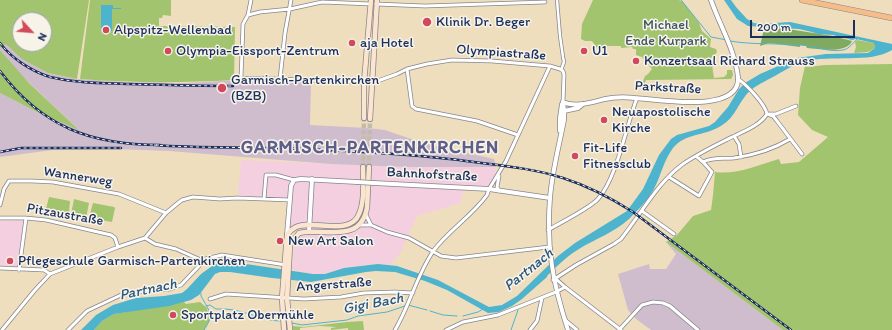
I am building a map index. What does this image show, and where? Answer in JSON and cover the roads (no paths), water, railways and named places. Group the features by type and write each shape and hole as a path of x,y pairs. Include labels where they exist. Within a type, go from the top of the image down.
{"main road":[{"path":"802,0 892,18"},
{"path":"364,118 364,83 371,2"},
{"path":"370,120 376,2"},
{"path":"284,330 287,235 296,227 309,225 345,225 357,219 361,209 366,167 368,202 366,215 362,222 359,225 343,232 309,232 297,234 290,245 286,268"},
{"path":"284,298 290,330"}],"street":[{"path":"241,78 240,72 243,24 248,16 251,0"},
{"path":"280,79 285,33 291,0"},
{"path":"557,0 564,62 562,70"},
{"path":"711,0 718,21 730,46 738,79 751,90 766,110 767,114"},
{"path":"248,16 260,12 290,9 332,1 371,2"},
{"path":"376,2 425,6 545,2"},
{"name":"Olympiastraße","path":"236,78 371,84 384,80 407,69 427,64 452,60 492,61 550,66 562,70 564,75 563,102"},
{"path":"395,330 406,309 422,271 433,251 438,244 482,202 487,195 489,189 500,172 550,66"},
{"path":"407,69 412,106 416,109 477,121 518,135"},
{"name":"Parkstraße","path":"563,102 568,104 586,103 606,99 637,98 693,102 718,99 734,92 738,79"},
{"path":"548,230 598,199 608,182 620,149 630,114 637,98"},
{"path":"563,102 565,111 550,198 548,230 550,261 555,280 556,292 568,330"},
{"path":"560,135 560,118 563,102"},
{"name":"Parkstraße","path":"565,111 578,108 586,103"},
{"path":"767,114 776,114 796,106"},
{"path":"555,280 576,265 621,239 656,191 683,164 764,119 767,114"},
{"path":"767,114 773,116 802,154"},
{"path":"734,136 739,144 741,156"},
{"path":"703,162 712,158 722,159 764,152 790,139"},
{"path":"669,177 699,196 712,172 696,156"},
{"path":"499,191 497,183 500,172"},
{"name":"Bahnhofstraße","path":"264,199 266,175 279,176 294,180 312,179 489,189 550,198"},
{"path":"309,232 312,179"},
{"path":"287,235 291,186 294,180"},
{"name":"Wannerweg","path":"0,205 4,189 8,181 53,182 119,194 166,213"},
{"path":"2,330 50,274 145,238 166,213 182,200 193,197 220,200 237,198 290,200"},
{"path":"642,211 674,234"},
{"path":"366,215 371,225"},
{"name":"Pitzaustraße","path":"0,218 46,220 111,235 115,238 118,247"},
{"path":"19,270 26,218"},
{"path":"548,224 561,222"},
{"path":"359,225 371,225 387,232 409,238 441,256 456,258 549,247"},
{"path":"288,226 297,234"},
{"path":"145,238 155,244 176,249 201,260 222,255 286,268"},
{"path":"68,330 87,311 121,295 143,291 170,289 181,285 199,266 201,260"},
{"path":"0,268 44,270 50,274"},
{"path":"555,280 620,330 642,305 653,302 663,303 670,306 698,330"},
{"path":"446,330 463,322 498,315 542,298 565,287"},
{"name":"Angerstraße","path":"210,299 226,294 304,300 364,293 413,293"},
{"path":"530,330 537,321 542,298"},
{"path":"536,300 536,303 540,306"},
{"path":"564,320 577,330"}],"water":[{"path":"724,0 731,0 747,19 754,23 790,22 892,44 892,50 873,57 825,59 799,63 754,87 748,92 731,117 724,124 713,130 689,137 678,143 673,148 667,158 652,193 643,205 629,219 618,228 585,245 570,255 522,299 512,306 499,312 488,313 447,290 425,281 395,272 366,272 311,282 220,272 215,274 199,295 191,300 169,306 114,314 102,321 94,330 81,330 96,315 113,305 136,298 182,293 201,274 215,264 226,261 313,274 325,274 344,268 378,264 397,266 438,280 489,307 502,305 517,296 558,256 575,243 627,211 643,189 659,155 671,139 677,135 709,126 715,122 745,83 760,74 797,58 826,54 868,53 875,48 874,43 856,39 852,40 833,35 818,34 799,29 748,26 737,19"},
{"path":"101,5 113,5 113,8 121,8 112,9 112,31 101,31"}],"waterway":[{"path":"681,0 711,37 727,40"},
{"path":"730,41 805,45 838,51 851,46 857,39"},
{"path":"201,293 201,296 210,313 209,320 204,330"},
{"name":"Gigi Bach","path":"206,306 210,305 216,309 239,311 265,319 279,321"},
{"name":"Gigi Bach","path":"408,305 427,310"},
{"name":"Gigi Bach","path":"292,323 302,325 347,320 358,316 387,312 405,306"},
{"name":"Gigi Bach","path":"463,316 483,309"},
{"path":"511,330 518,310"},
{"name":"Gigi Bach","path":"430,311 443,315 457,316"}],"tunnel":[{"path":"363,167 364,118"},
{"path":"369,167 370,119"}],"railway":[{"path":"0,43 10,54 29,68 50,77 59,79 78,82 233,86"},
{"path":"0,71 16,90 33,106 51,119 70,129 90,136 112,141 160,145"},
{"path":"154,145 184,147 272,148 412,155 511,167 550,174 599,193 633,212 791,330"},
{"path":"0,152 21,148 121,148"}],"place":[{"name":"Klinik Dr. Beger","path":"427,22"},
{"name":"Alpspitz-Wellenbad","path":"106,30"},
{"name":"aja Hotel","path":"352,43"},
{"name":"Olympia-Eissport-Zentrum","path":"168,51"},
{"name":"U1","path":"584,51"},
{"name":"Konzertsaal Richard Strauss","path":"636,61"},
{"name":"Garmisch-Partenkirchen (BZB)","path":"222,88"},
{"name":"Neuapostolische Kirche","path":"604,120"},
{"name":"Fit-Life Fitnessclub","path":"575,156"},
{"name":"New Art Salon","path":"280,241"},
{"name":"Pflegeschule Garmisch-Partenkirchen","path":"10,261"},
{"name":"Sportplatz Obermühle","path":"173,315"}],"district":[{"name":"GARMISCH-PARTENKIRCHEN","path":"370,148"}],"park label":[{"name":"Michael Ende Kurpark","path":"666,34"}],"water label":[{"name":"Partnach","path":"529,270"},
{"name":"Partnach","path":"148,290"}]}
